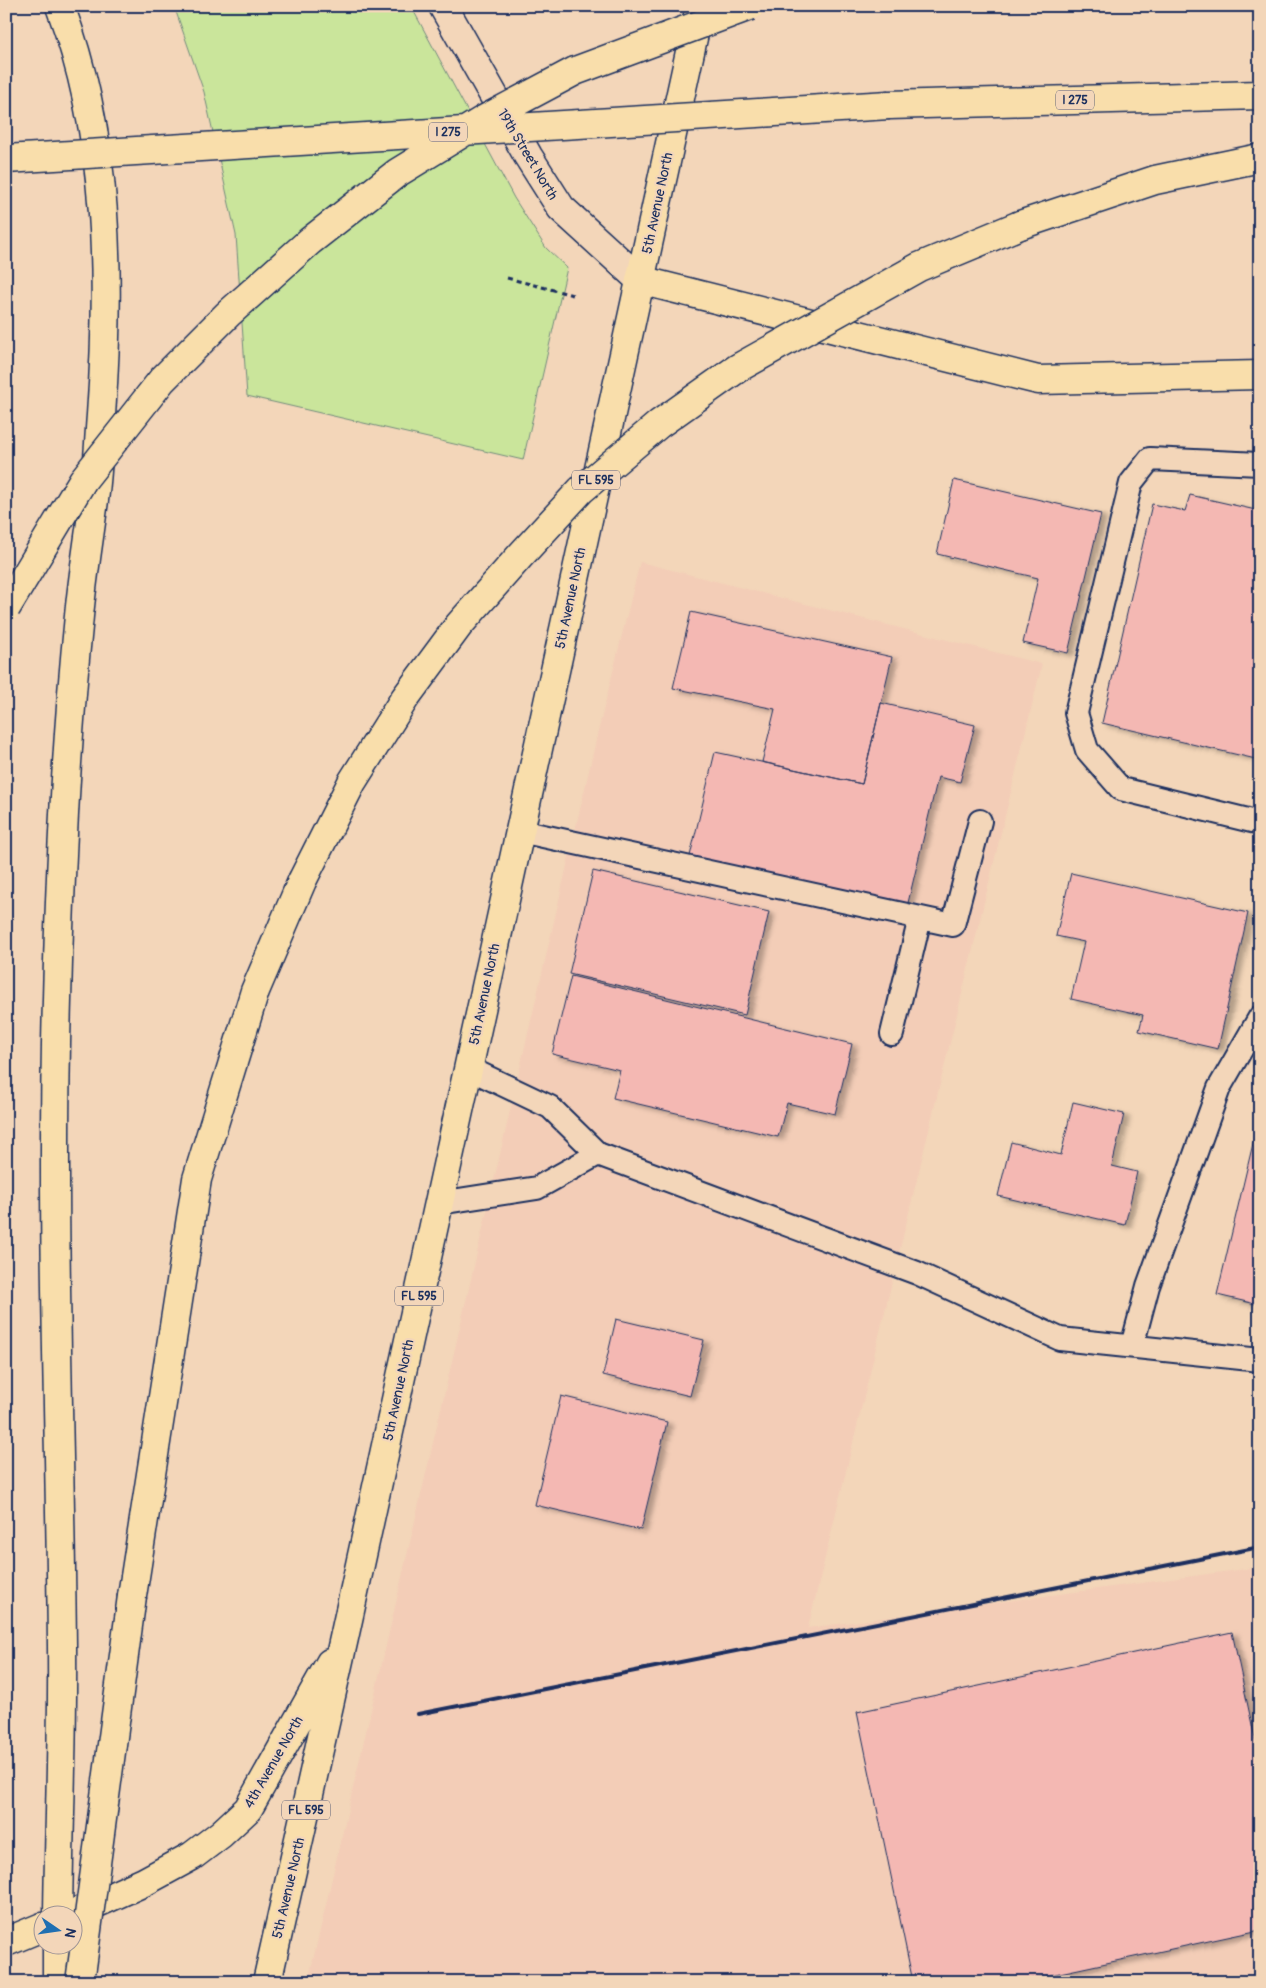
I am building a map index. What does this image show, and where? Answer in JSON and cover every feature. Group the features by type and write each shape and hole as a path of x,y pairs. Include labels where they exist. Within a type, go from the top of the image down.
{"main road":[{"path":"58,1906 62,1652 56,1170 57,1003 71,694 81,589 96,488 104,380 106,304 104,208 94,129 69,30 60,6"},
{"name":"5th Avenue North","path":"267,1982 344,1638 700,6"},
{"path":"6,608 83,480 162,380 228,314 310,241 398,173 485,120 575,71 750,6"},
{"name":"I 275","path":"6,159 890,105 1260,95"},
{"path":"80,1982 132,1596 197,1179 255,991 302,881 352,782 405,698 460,625 581,490 659,424 738,368 919,267 1020,225 1155,180 1260,158"},
{"path":"640,280 1038,380 1260,375"},
{"name":"4th Avenue North","path":"82,1910 144,1882 192,1856 221,1834 248,1809 344,1638"},
{"path":"6,1942 32,1931"},
{"path":"57,1956 57,1982"}],"street":[{"name":"19th Street North","path":"443,6 528,156 561,208 640,280"}],"lane":[{"path":"1260,464 1150,459 1131,483 1076,713 1087,750 1121,789 1260,823"},
{"path":"520,832 952,925 980,821"},
{"path":"892,1034 920,918"},
{"path":"1132,1346 1148,1286 1219,1088 1260,1017"},
{"path":"468,1068 550,1108 598,1154 916,1272 1060,1339 1260,1360"},
{"path":"439,1203 537,1188 598,1154"}],"path":[{"path":"507,278 573,294"}],"shaded area":[{"path":"640,562 1042,664 808,1628 1260,1567 1260,1982 308,1982 597,736"}],"green space":[{"path":"174,6 411,6 514,198 546,248 567,268 523,460 247,396 236,235 204,92"}],"building":[{"path":"954,480 1101,514 1068,653 1023,643 1038,578 937,554"},
{"path":"1190,495 1260,511 1260,760 1102,723 1152,504 1185,511"},
{"path":"691,612 892,657 862,784 762,762 775,709 673,688"},
{"path":"881,703 975,725 960,782 938,777 907,907 690,856 715,752 862,784"},
{"path":"593,871 769,912 745,1015 569,974"},
{"path":"1071,873 1248,913 1218,1049 1139,1031 1143,1015 1071,999 1084,942 1056,936"},
{"path":"571,976 852,1044 835,1114 787,1103 778,1137 613,1098 620,1070 552,1054"},
{"path":"1073,1102 1124,1114 1112,1166 1137,1172 1125,1225 998,1196 1011,1142 1061,1155"},
{"path":"1260,1114 1260,1305 1217,1295"},
{"path":"616,1319 704,1340 690,1396 603,1375"},
{"path":"561,1396 667,1422 641,1530 535,1505"},
{"path":"1232,1632 1260,1762 1260,1930 1018,1982 913,1982 857,1712"}],"railway":[{"path":"418,1714 1260,1547"}]}
